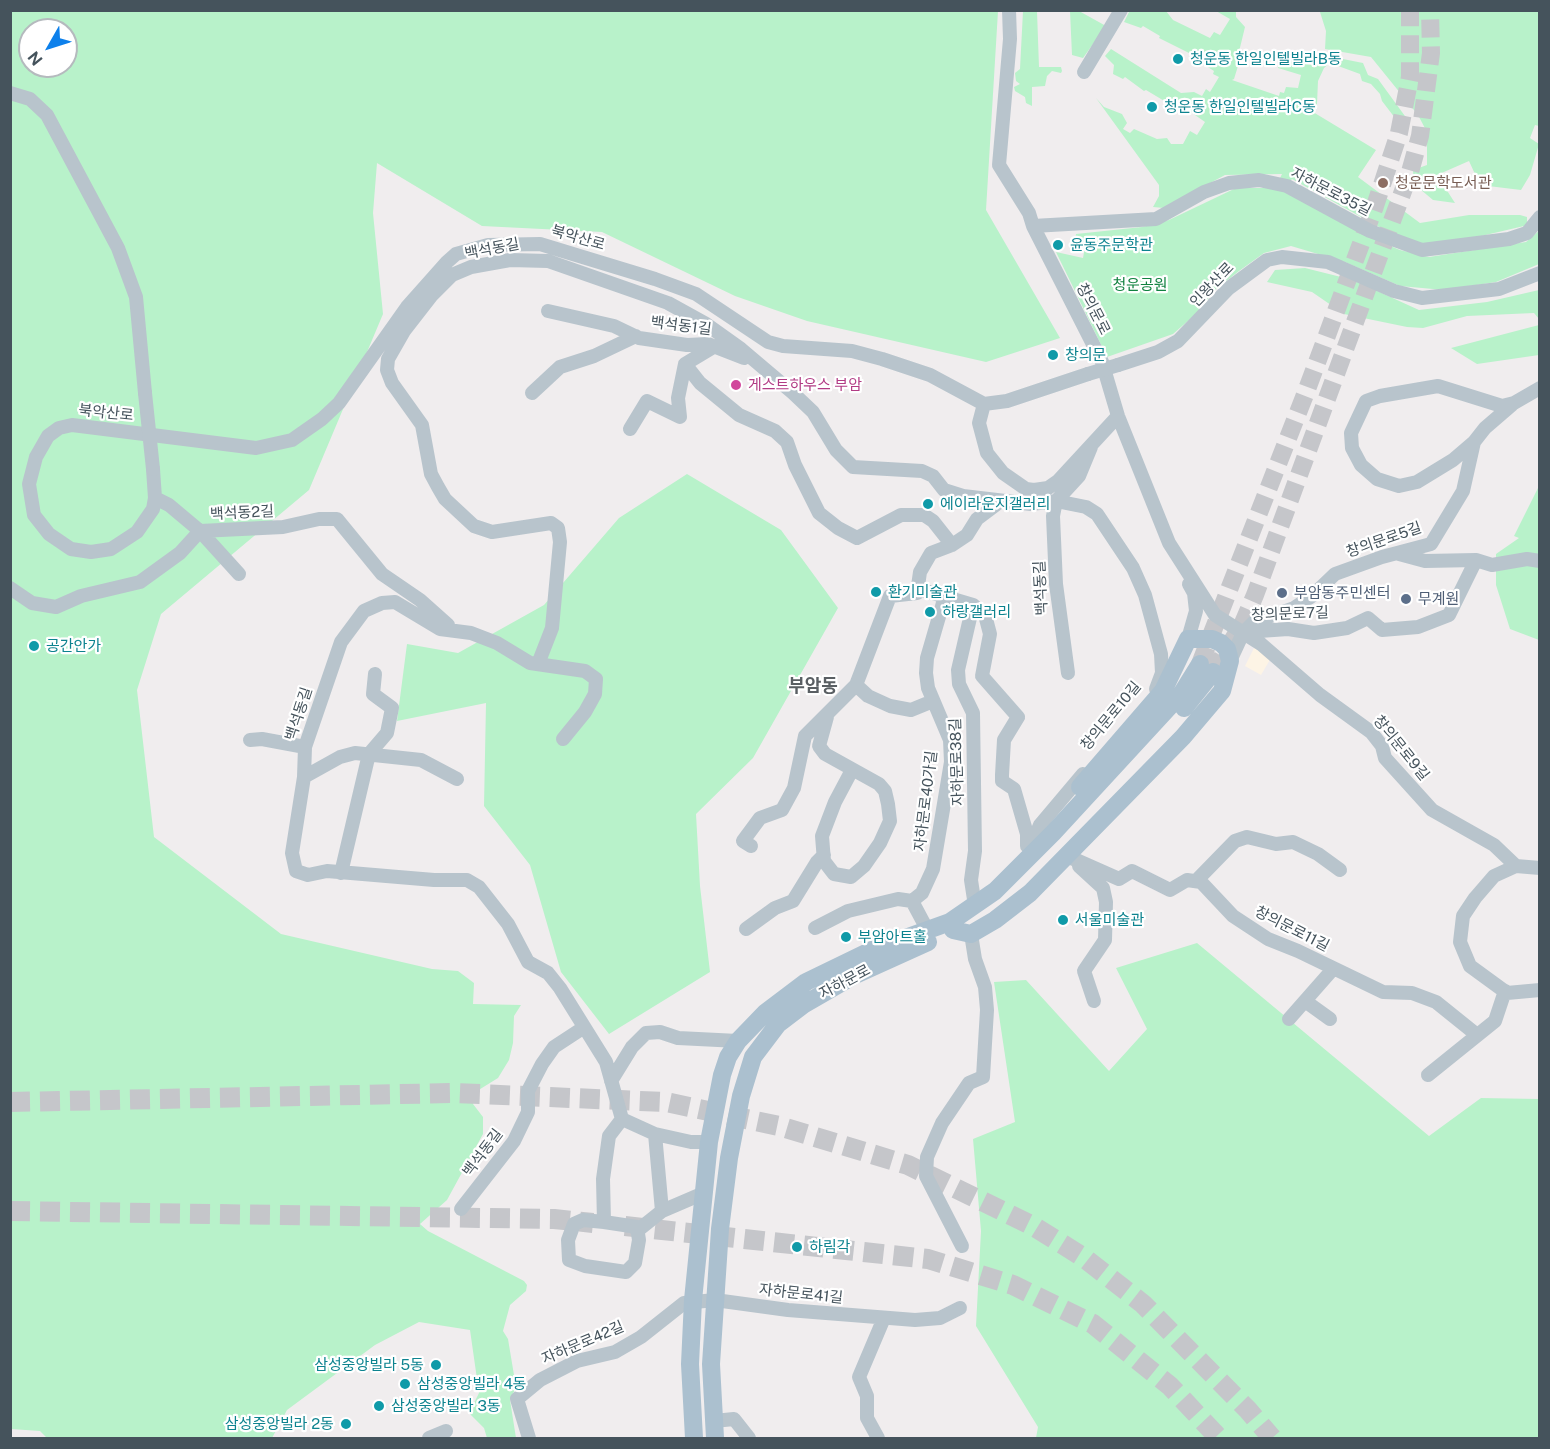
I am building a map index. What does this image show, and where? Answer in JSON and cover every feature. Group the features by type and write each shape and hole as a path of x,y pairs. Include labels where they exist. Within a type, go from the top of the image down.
{"main road":[{"path":"953,930 971,934 995,920 1030,893 1069,858 1212,705 1222,691 1230,661 1227,649 1221,643 1212,639 1188,639 1163,691 1001,875 995,891"},
{"name":"자하문로","path":"694,1438 690,1364 693,1300 709,1142 722,1075 728,1058 738,1041 765,1014 806,982 872,950 928,931 975,906 995,891 1069,817 1207,668 1178,714 1044,858 990,905 953,930 855,975 803,1005 778,1024 753,1057 741,1096 729,1158 714,1300 711,1364 714,1430"}],"street":[{"name":"창의문로","path":"1009,10 1010,39 999,165 1019,193 1033,226 1102,362 1118,416 1169,543 1215,615 1243,633"},
{"path":"1084,72 1121,10"},
{"name":"북악산로","path":"10,93 30,99 47,115 118,248 136,297 145,393 153,469 156,498 146,522 128,539 102,551 80,552 63,545 42,528 34,515 31,498 31,470 48,436 72,424 256,448 292,440 322,419 339,403 407,307 447,262 456,254 488,245 540,244 655,279 696,294 768,342 783,346 852,351 882,359 930,375 984,404"},
{"name":"자하문로35길","path":"1033,226 1156,219 1204,192 1229,183 1259,180 1287,186 1370,231 1422,250 1509,239 1527,232 1539,217"},
{"name":"인왕산로","path":"984,404 1007,402 1158,352 1178,341 1256,265 1275,258 1303,257 1328,262 1394,291 1422,298 1499,289 1539,273"},
{"name":"백석동길","path":"538,664 552,628 560,542 558,528 551,523 492,532 474,526 445,499 432,474 422,425 392,383 387,370 388,359 404,332 432,295 452,275 471,267 510,260 534,259 556,264 668,303 706,324 813,412 836,450 853,466 922,471 933,476 944,490 963,496 1031,504 1056,501 1053,516 1056,584 1068,673"},
{"name":"백석동1길","path":"548,311 614,326 636,336 716,346 755,362"},
{"name":"백석동1길","path":"532,393 560,367 594,356 636,336"},
{"path":"630,429 647,401 680,417 678,398 685,364 716,346"},
{"path":"685,364 700,383 739,414 775,431 787,442 795,465 819,513 838,528 856,538 901,515 924,515 933,521 952,545"},
{"path":"1514,403 1502,406 1438,386 1380,396 1366,401 1351,433 1352,448 1361,465 1377,479 1399,486 1417,482 1453,460 1514,403 1539,388"},
{"path":"984,404 979,423 987,453 1003,473 1026,489 1048,488 1058,481 1118,416"},
{"name":"창의문로5길","path":"1243,633 1254,622 1294,608 1312,596 1335,574 1431,544 1443,529 1463,491 1474,442"},
{"path":"1056,501 1079,476 1091,447"},
{"path":"156,498 169,505 200,531 239,574"},
{"path":"751,846 743,841 760,818 782,810 800,770 805,736 833,705 856,685 890,596 917,593 920,572 931,552 952,545 967,535 977,519 1001,501"},
{"name":"창의문로10길","path":"1031,842 1040,825 1154,692 1162,673 1161,654 1145,595 1133,568 1097,514 1086,507 1056,501"},
{"name":"백석동2길","path":"10,588 32,603 56,607 81,596 140,582 180,553 200,531 283,527 319,519 337,519 382,574 420,600 456,633"},
{"path":"1399,554 1425,561 1476,560 1492,565 1527,559 1539,561"},
{"name":"창의문로7길","path":"1243,633 1288,629 1314,633 1347,628 1368,618 1382,630 1418,627 1449,615 1476,560"},
{"path":"1188,639 1196,611 1189,573"},
{"path":"919,589 973,605 985,615 990,634 982,676 1018,717 1004,740 1002,781 1014,789 1031,842"},
{"name":"자하문로40가길","path":"912,901 922,893 933,870 951,762 950,740 933,701 926,673 927,658 945,596"},
{"name":"백석동길","path":"563,739 595,694 596,679 585,671 530,663 497,643 471,633 456,633 440,629 395,602 382,603 364,611 341,642 305,747 304,777 292,853 296,871 308,875 327,871 434,880 467,880 479,887 508,924 528,962 548,973 606,1062 622,1119"},
{"name":"자하문로38길","path":"973,605 958,670 959,684 973,713 975,851 971,880 975,906"},
{"path":"1230,661 1243,633"},
{"name":"창의문로9길","path":"1243,633 1261,644 1320,695 1371,732 1382,746 1385,758 1432,810 1494,845 1516,866"},
{"path":"341,873 369,754 387,733 392,708 373,694 375,674"},
{"path":"856,685 868,696 890,706 911,710 933,701"},
{"path":"833,705 822,729 819,746 825,754 879,784 885,792 890,821 864,866 851,877 834,874 824,861 822,837 826,822 852,770"},
{"path":"250,740 262,739 305,747"},
{"path":"304,777 340,757 369,754 421,760 457,779"},
{"path":"1069,858 1119,879 1132,871 1170,890 1187,880 1196,881 1235,841 1247,837 1276,844 1293,842 1318,854 1340,870"},
{"path":"746,929 774,908 793,901 817,862 824,855"},
{"path":"1069,858 1103,888 1106,902 1105,940 1084,971 1094,1001"},
{"path":"1539,868 1516,866 1494,876 1475,898 1464,916 1461,942 1470,966 1505,991 1539,990"},
{"name":"창의문로11길","path":"1196,881 1201,882 1233,916 1268,939 1383,992 1412,993 1436,1002 1477,1035"},
{"path":"815,928 867,904 898,899 912,901 928,931"},
{"path":"962,1246 926,1176 927,1156 942,1123 969,1083 983,1077 986,1033 985,987 975,959 971,934"},
{"path":"1289,1019 1333,969"},
{"path":"1428,1075 1495,1021 1505,991"},
{"path":"1305,1001 1330,1019"},
{"name":"백석동길","path":"461,1209 514,1141 528,1112 528,1091 542,1064 554,1047 583,1028"},
{"path":"611,1082 632,1047 646,1033 660,1032 678,1038 738,1041"},
{"path":"604,1222 603,1179 609,1136 622,1119 655,1134 691,1142 709,1142"},
{"path":"655,1134 662,1211"},
{"path":"637,1231 662,1211 704,1193"},
{"path":"583,1220 604,1222 637,1227 635,1263 626,1272 585,1266 569,1260 567,1240 574,1224 583,1220"},
{"name":"자하문로41길","path":"693,1300 714,1300 788,1310 915,1320 940,1317 960,1308"},
{"name":"자하문로42길","path":"529,1438 517,1399 540,1380 577,1361 615,1352 640,1337 673,1309 693,1300"},
{"path":"878,1438 867,1418 867,1396 859,1377 884,1318"},
{"name":"자하문로","path":"714,1430 734,1419 749,1438"},
{"path":"429,1438 446,1431"}],"shaded area":[{"path":"1254,648 1271,658 1261,675 1245,666"}],"green space":[{"name":"청운공원","path":"1130,10 1166,11 1173,20 1210,38 1214,32 1220,35 1230,19 1216,11 1243,11 1236,12 1236,17 1245,27 1237,60 1244,62 1243,67 1238,66 1232,80 1279,96 1280,92 1284,93 1286,87 1298,88 1301,75 1278,68 1280,60 1312,65 1320,57 1328,56 1363,63 1368,75 1378,79 1410,123 1395,118 1382,101 1380,94 1371,84 1362,81 1360,74 1330,63 1324,68 1318,81 1317,104 1313,112 1376,150 1358,177 1420,223 1469,215 1520,215 1527,217 1527,223 1524,226 1477,237 1423,244 1383,229 1292,179 1283,191 1364,235 1400,250 1429,257 1526,242 1540,230 1539,264 1496,282 1444,290 1400,286 1345,262 1291,246 1264,253 1239,271 1215,290 1197,313 1173,334 1107,357 1056,252 1083,258 1085,247 1075,245 1076,234 1142,227 1169,220 1236,188 1275,188 1282,174 1225,175 1164,208 1153,207 1159,196 1159,185 1096,98 1104,107 1122,114 1127,123 1123,129 1130,133 1134,129 1157,139 1167,138 1171,144 1183,144 1190,131 1197,135 1205,122 1185,108 1183,110 1174,105 1171,109 1165,104 1166,102 1144,91 1125,77 1123,79 1113,74 1114,65 1105,56 1111,49 1181,93 1194,92 1202,96 1206,89 1210,92 1219,77 1197,60 1193,62 1195,58 1191,54 1159,38 1160,36 1143,26 1141,28 1124,22"},
{"path":"1322,10 1539,11 1539,126 1535,125 1530,138 1539,144 1530,175 1521,190 1480,185 1469,161 1437,175 1455,203 1433,200 1414,184 1413,170 1427,165 1427,132 1418,115 1371,57 1325,49 1326,31 1320,12"},
{"path":"10,11 998,11 986,210 1060,338 986,362 807,321 735,296 602,232 482,226 377,163 373,213 383,314 309,490 161,614 137,690 154,837 281,934 432,969 458,971 474,983 473,1004 521,1005 514,1016 513,1043 509,1060 498,1078 477,1091 473,1104 483,1117 483,1134 447,1200 420,1224 428,1231 524,1281 527,1285 526,1291 510,1305 503,1331 508,1339 516,1387 510,1400 516,1438 487,1438 484,1428 469,1413 479,1393 470,1330 419,1322 375,1345 287,1410 272,1438 47,1438 40,1431 11,1429"},
{"path":"1023,11 1037,11 1039,67 1061,67 1062,71 1061,73 1052,71 1047,76 1045,86 1032,87 1032,106 1026,103 1025,97 1015,91 1014,87 1020,84 1016,81 1015,73 1020,69"},
{"path":"1070,11 1079,11 1106,26 1083,58 1072,55"},
{"path":"1305,268 1353,280 1419,310 1487,302 1539,290 1539,319 1534,313 1467,316 1423,328 1407,327 1344,314 1312,292 1267,282 1275,270"},
{"path":"1539,325 1539,355 1477,364 1451,348"},
{"path":"687,474 781,530 838,608 753,758 696,814 700,886 710,972 609,1034 561,972 530,865 484,806 486,703 397,721 407,644 458,653 544,605 619,518"},
{"path":"1539,486 1539,640 1510,629 1496,585 1496,554 1519,538 1514,536"},
{"path":"1197,943 1429,1136 1481,1098 1539,1099 1539,1438 1036,1438 1038,1427 976,1326 981,1231 973,1139 1015,1122 994,982 1026,980 1109,1071 1147,1029 1116,968"}],"tunnel":[{"path":"1200,664 1306,392 1375,206 1399,133 1410,77 1410,10"},
{"path":"1213,672 1243,623 1255,595 1410,172 1420,136 1431,53 1430,10"},
{"path":"10,1102 454,1093 666,1102 779,1126 908,1165 1033,1226 1083,1257 1143,1304 1248,1410 1272,1438"},
{"path":"10,1211 554,1219 593,1223"},
{"path":"625,1226 928,1259 1013,1285 1093,1324 1170,1386 1219,1438"}],"place":[{"name":"청운동 한일인텔빌라B동","path":"1178,59"},
{"name":"청운동 한일인텔빌라C동","path":"1152,107"},
{"name":"청운문학도서관","path":"1383,183"},
{"name":"윤동주문학관","path":"1058,245"},
{"name":"창의문","path":"1053,355"},
{"name":"게스트하우스 부암","path":"736,385"},
{"name":"에이라운지갤러리","path":"928,504"},
{"name":"환기미술관","path":"876,592"},
{"name":"부암동주민센터","path":"1282,593"},
{"name":"무계원","path":"1406,599"},
{"name":"하랑갤러리","path":"930,612"},
{"name":"공간안가","path":"34,646"},
{"name":"서울미술관","path":"1063,920"},
{"name":"부암아트홀","path":"846,937"},
{"name":"하림각","path":"797,1247"},
{"name":"삼성중앙빌라 5동","path":"436,1365"},
{"name":"삼성중앙빌라 4동","path":"405,1384"},
{"name":"삼성중앙빌라 3동","path":"379,1406"},
{"name":"삼성중앙빌라 2동","path":"346,1424"}],"district":[{"name":"부암동","path":"813,686"}]}
